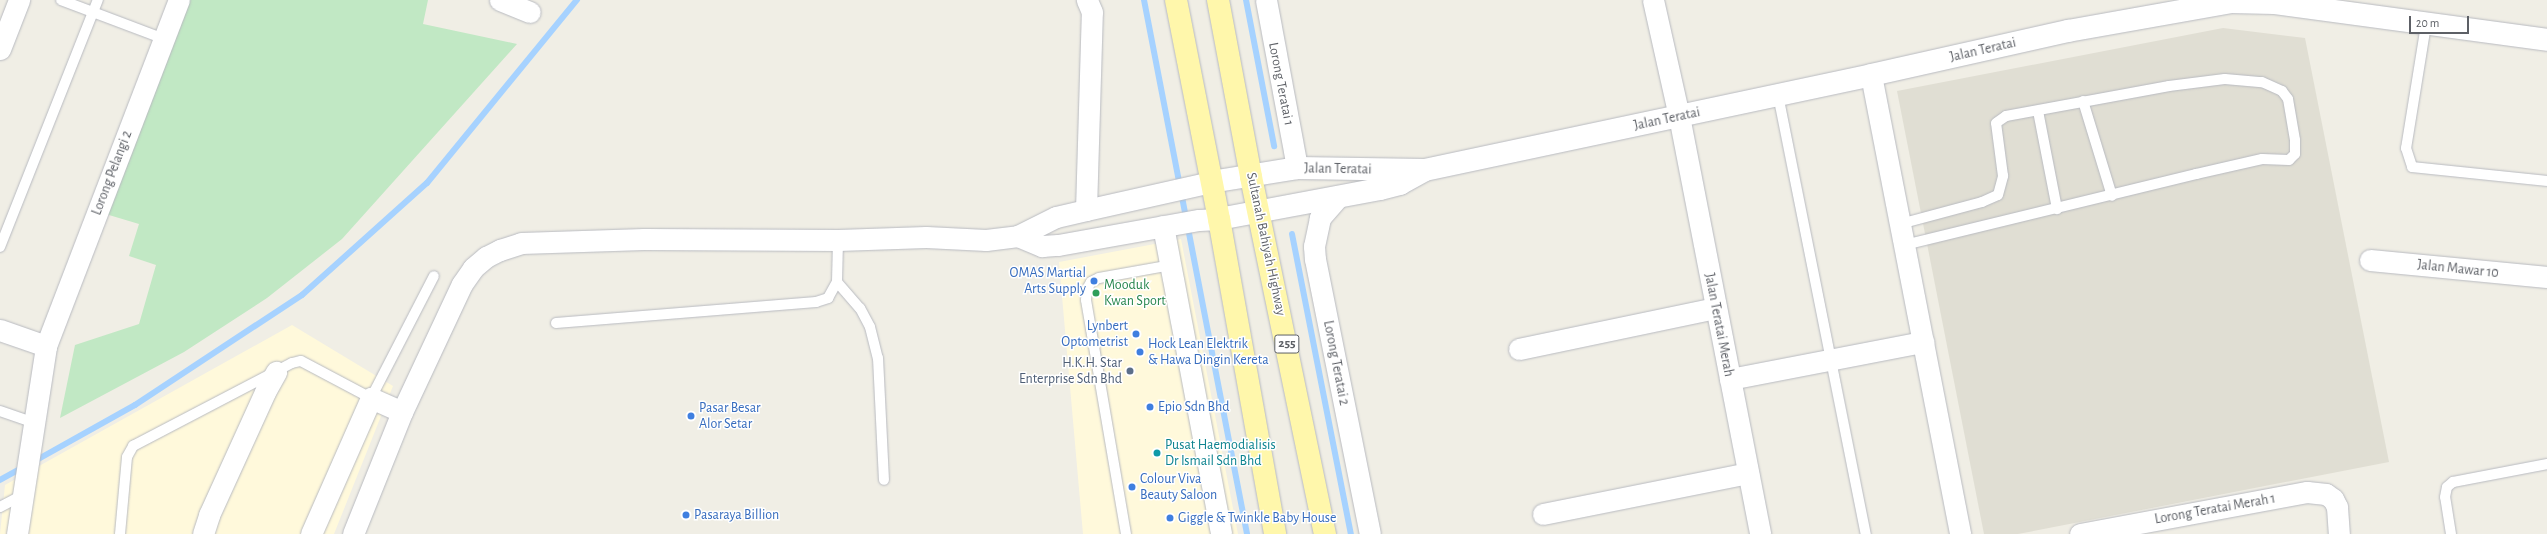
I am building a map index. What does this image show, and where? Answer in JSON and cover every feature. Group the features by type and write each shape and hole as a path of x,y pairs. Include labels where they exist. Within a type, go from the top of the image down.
{"main road":[{"path":"1176,0 1201,185 1275,534"},
{"name":"Sultanah Bahiyah Highway","path":"1218,0 1251,176 1325,534"}],"street":[{"path":"0,49 19,0"},
{"name":"Lorong Pelangi 2","path":"17,534 46,346 179,0"},
{"path":"500,0 530,12"},
{"path":"1086,210 1092,12 1087,0"},
{"name":"Lorong Teratai 1","path":"1266,0 1297,168"},
{"name":"Jalan Teratai Merah","path":"1653,0 1678,116 1760,534"},
{"name":"Jalan Teratai","path":"1201,185 1297,168 1425,170 1871,76 2068,31 2230,2 2275,3 2426,25 2547,40"},
{"path":"1871,76 1960,534"},
{"name":"Jalan Teratai","path":"1209,219 1259,212 1400,184 1425,170"},
{"path":"353,534 402,412 462,284 473,268 486,257 500,250 521,243 644,239 838,240 926,237 986,240 1018,236 1056,217 1165,191 1201,185"},
{"name":"Lorong Teratai 2","path":"1338,197 1320,218 1314,246 1370,534"},
{"path":"1018,236 1042,246 1058,245 1209,219"},
{"path":"1168,225 1172,265 1221,534"},
{"name":"Jalan Mawar 10","path":"2370,260 2547,277"},
{"path":"1519,349 1716,308"},
{"path":"0,330 46,346"},
{"path":"1730,379 1923,342"},
{"path":"203,534 209,515 255,413 276,372"},
{"path":"311,534 371,398 402,412"},
{"path":"1543,514 1748,473"},
{"name":"Lorong Teratai Merah 1","path":"2080,534 2308,492 2326,494 2333,499 2337,507 2339,534"}],"lane":[{"path":"61,0 164,39"},
{"path":"0,247 98,0"},
{"path":"2426,25 2406,148 2412,167 2547,181"},
{"path":"1900,224 1982,202 1998,194 2003,176 1996,123 2006,116 2169,86 2225,79 2262,82 2282,91 2288,99 2294,140 2294,154 2289,160 2262,159 1904,245"},
{"path":"1778,95 1866,534"},
{"path":"2083,101 2112,196"},
{"path":"2038,111 2057,209"},
{"path":"556,323 816,302 828,298 837,282 838,240"},
{"path":"1126,534 1086,300 1087,289 1091,282 1099,278 1172,265"},
{"path":"120,534 127,457 133,446 292,363 301,361 371,398 434,276"},
{"path":"837,282 860,308 870,327 878,358 884,480"},
{"path":"0,411 34,423"},
{"path":"2451,534 2445,497 2447,487 2453,482 2547,464"},
{"path":"0,506 25,489"}],"shaded area":[{"path":"2223,28 2305,38 2389,462 2018,534 1984,534 1897,91"},
{"path":"1181,239 1238,534 1083,534 1059,262"},
{"path":"292,325 393,386 334,534 0,534 5,485"}],"green space":[{"path":"187,0 428,0 423,24 517,44 342,239 267,298 184,352 60,418 75,345 139,324 156,265 129,256 139,224 99,212"}],"waterway":[{"path":"33,462 135,405 302,295 427,183 577,0"},
{"path":"1144,0 1247,534"},
{"path":"1246,0 1274,146"},
{"path":"1292,234 1351,534"},
{"path":"0,480 23,467"}],"place":[{"name":"OMAS Martial Arts Supply","path":"1094,281"},
{"name":"Mooduk Kwan Sport","path":"1096,293"},
{"name":"Lynbert Optometrist","path":"1136,334"},
{"name":"Hock Lean Elektrik & Hawa Dingin Kereta","path":"1140,352"},
{"name":"H.K.H. Star Enterprise Sdn Bhd","path":"1130,371"},
{"name":"Epio Sdn Bhd","path":"1150,407"},
{"name":"Pasar Besar Alor Setar","path":"691,416"},
{"name":"Pusat Haemodialisis Dr Ismail Sdn Bhd","path":"1157,453"},
{"name":"Colour Viva Beauty Saloon","path":"1132,487"},
{"name":"Pasaraya Billion","path":"686,515"},
{"name":"Giggle & Twinkle Baby House","path":"1170,518"}]}
